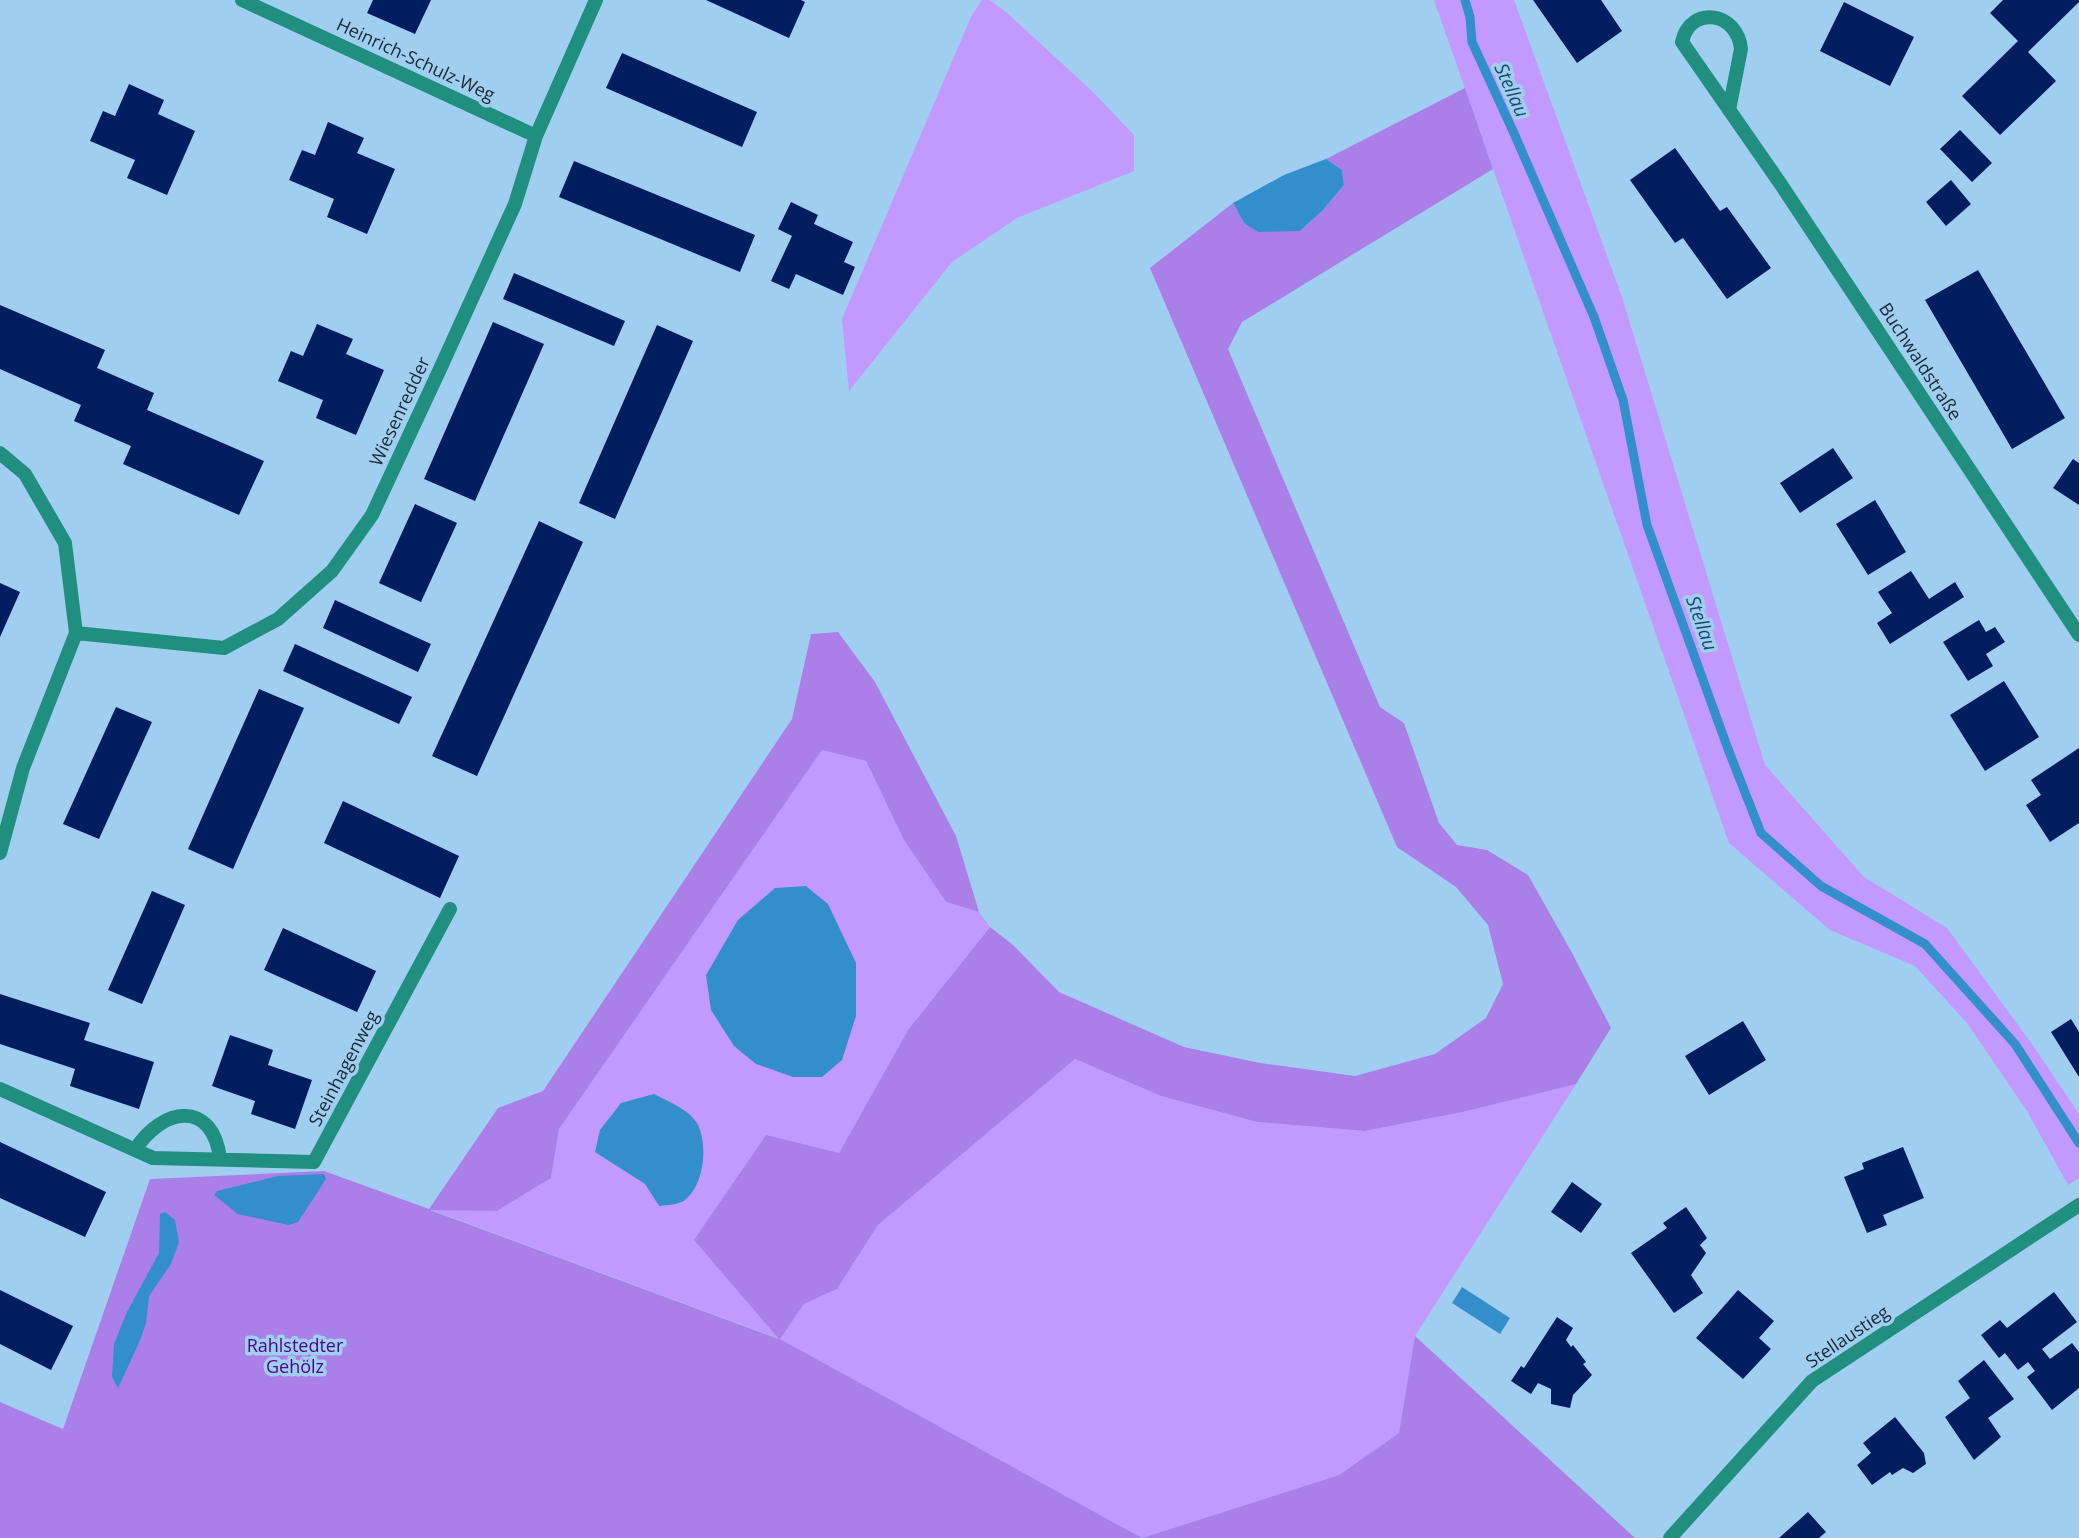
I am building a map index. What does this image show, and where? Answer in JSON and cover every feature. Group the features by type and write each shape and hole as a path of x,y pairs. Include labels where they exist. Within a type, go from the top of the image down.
{"street":[{"name":"Heinrich-Schulz-Weg","path":"242,0 536,136"},
{"name":"Wiesenredder","path":"76,633 224,648 278,619 332,571 372,515 515,204 536,136 596,0"},
{"name":"Buchwaldstraße","path":"1729,110 1741,49 1740,40 1727,21 1713,17 1701,19 1690,26 1682,42 1729,110 1782,186 2079,635"},
{"path":"0,453 25,474 65,543 76,633 23,768 0,853"},
{"name":"Steinhagenweg","path":"0,1089 153,1158 314,1162 450,909"},
{"path":"135,1150 144,1136 158,1124 179,1115 191,1116 211,1129 219,1148 220,1159"},
{"name":"Stellaustieg","path":"1670,1538 1812,1381 2079,1205"}],"shaded area":[{"path":"982,0 990,0 1008,14 1092,91 1134,135 1134,171 1017,218 952,262 849,391 842,319 971,17"},
{"path":"1434,0 1514,0 1622,297 1765,765 1864,877 1947,928 2032,1044 2079,1114 2079,1178 2068,1185 2027,1111 1967,1023 1915,966 1830,930 1729,843"},
{"path":"822,750 866,761 904,840 946,902 979,912 990,927 908,1030 839,1153 780,1338 804,1304 837,1289 878,1225 1075,1059 1161,1096 1257,1122 1363,1131 1463,1112 1576,1084 1415,1336 1399,1433 1339,1475 1142,1538 780,1339 429,1209 497,1211 551,1178 559,1129","holes":["615,1164 683,1203 659,1206 645,1184"]}],"green space":[{"name":"Rahlstedter Gehölz","path":"1465,88 1493,169 1242,322 1228,349 1380,707 1404,723 1439,823 1457,845 1487,850 1528,875 1611,1028 1576,1084 1463,1112 1364,1131 1257,1122 1161,1096 1075,1059 878,1225 837,1289 804,1304 780,1339 1142,1538 0,1538 0,1402 63,1429 150,1179 324,1171 429,1209 498,1108 543,1091 792,719 811,634 838,632 875,682 956,836 979,912 946,902 904,840 866,761 822,750 559,1129 551,1178 497,1211 430,1210 779,1339 694,1240 766,1135 839,1153 908,1030 990,927 1013,945 1059,992 1184,1047 1260,1063 1355,1076 1435,1054 1486,1018 1503,984 1488,925 1456,887 1397,847 1150,268 1233,203 1244,223 1300,231 1323,210 1344,185 1342,170 1326,159"},
{"path":"1415,1336 1635,1538 1142,1538 1339,1475 1399,1433"}],"water":[{"path":"1326,159 1342,170 1344,185 1323,210 1300,231 1258,232 1244,223 1233,203 1284,175"},
{"path":"806,886 828,904 856,963 856,1016 842,1060 822,1077 793,1077 756,1064 734,1046 711,1010 706,975 738,920 775,888"},
{"path":"654,1094 678,1106 695,1120 703,1143 700,1175 691,1193 680,1203 659,1206 645,1184 595,1152 600,1130 621,1103"},
{"path":"324,1174 326,1179 298,1222 289,1225 238,1214 214,1195 217,1191 278,1176"},
{"path":"165,1212 175,1220 179,1242 171,1264 149,1296 146,1323 118,1388 112,1377 114,1344 127,1312 159,1253 160,1214"},
{"path":"1462,1287 1510,1318 1500,1334 1452,1303"}],"building":[{"path":"373,0 431,0 415,34 367,13"},
{"path":"706,0 801,0 805,2 789,38"},
{"path":"1533,0 1601,0 1622,31 1577,63"},
{"path":"2003,0 2079,2 2028,52 2056,81 2000,135 1962,96 2018,41 1990,13"},
{"path":"1844,2 1914,37 1890,86 1820,51"},
{"path":"622,53 757,112 742,147 606,88"},
{"path":"129,84 164,100 158,114 195,131 167,195 127,178 135,160 90,141 103,111 115,116"},
{"path":"328,122 364,138 357,153 395,169 367,234 327,217 334,199 289,180 302,150 315,155"},
{"path":"1960,130 1992,163 1972,182 1940,149"},
{"path":"1675,148 1720,211 1727,207 1771,268 1727,299 1683,238 1675,243 1630,180"},
{"path":"574,161 755,235 740,272 559,197"},
{"path":"1951,180 1971,204 1946,226 1926,202"},
{"path":"791,202 818,215 814,224 853,242 844,262 855,267 843,295 796,274 789,289 771,281 792,236 778,229"},
{"path":"1978,270 2065,418 2012,449 1925,300"},
{"path":"514,273 625,321 614,346 503,299"},
{"path":"0,305 105,350 97,368 154,393 147,410 264,461 239,515 123,464 131,446 74,421 81,405 0,369"},
{"path":"493,322 544,344 475,501 424,479"},
{"path":"317,324 353,339 346,354 384,370 356,435 316,418 323,400 278,381 291,351 303,356"},
{"path":"657,325 693,341 615,519 579,503"},
{"path":"1833,448 1853,478 1800,513 1780,483"},
{"path":"2073,459 2079,463 2079,505 2053,488"},
{"path":"1875,500 1906,552 1868,575 1836,524"},
{"path":"415,504 457,523 421,602 379,583"},
{"path":"539,521 583,542 477,776 432,756"},
{"path":"1911,571 1929,599 1955,582 1964,597 1890,644 1877,623 1892,613 1878,592"},
{"path":"0,583 20,592 0,637"},
{"path":"335,600 431,644 418,672 323,628"},
{"path":"1979,620 1986,632 1995,627 2005,642 1986,654 1993,666 1968,681 1943,642"},
{"path":"295,644 412,697 399,724 283,671"},
{"path":"2004,681 2039,737 1985,771 1950,715"},
{"path":"259,689 304,708 233,869 188,849"},
{"path":"116,707 152,722 99,839 63,824"},
{"path":"2079,748 2079,823 2050,842 2026,805 2041,795 2031,780"},
{"path":"343,801 459,856 440,898 324,843"},
{"path":"152,891 185,905 142,1004 108,990"},
{"path":"283,928 376,971 357,1012 264,970"},
{"path":"0,994 90,1023 84,1040 154,1062 139,1109 70,1086 75,1069 0,1044"},
{"path":"2071,1019 2079,1032 2079,1077 2051,1032"},
{"path":"1743,1021 1766,1060 1709,1095 1685,1056"},
{"path":"230,1035 273,1050 268,1065 312,1080 295,1129 251,1114 255,1101 212,1086"},
{"path":"0,1142 106,1192 85,1237 0,1198"},
{"path":"1903,1147 1924,1198 1883,1215 1887,1225 1867,1233 1844,1177 1864,1169 1862,1163"},
{"path":"1572,1182 1602,1204 1581,1233 1551,1212"},
{"path":"1686,1207 1707,1238 1700,1245 1706,1253 1691,1275 1703,1293 1674,1313 1631,1253 1667,1228 1663,1223"},
{"path":"0,1290 73,1326 51,1370 0,1344"},
{"path":"1738,1290 1774,1321 1759,1338 1771,1349 1743,1379 1696,1338"},
{"path":"2054,1292 2077,1322 2042,1349 2050,1359 2072,1343 2079,1352 2079,1388 2052,1410 2027,1377 2035,1371 2028,1362 2018,1370 2005,1353 1999,1358 1981,1335 2000,1320 2007,1328"},
{"path":"1557,1317 1573,1328 1566,1340 1586,1362 1583,1364 1592,1375 1573,1395 1570,1408 1551,1404 1551,1389 1538,1383 1531,1394 1511,1381 1521,1366 1524,1368"},
{"path":"1984,1360 2014,1399 1988,1418 2001,1437 1974,1460 1945,1417 1970,1398 1958,1381"},
{"path":"1895,1417 1924,1453 1926,1464 1913,1473 1903,1468 1892,1475 1890,1472 1872,1485 1857,1465 1871,1453 1863,1443"},
{"path":"1808,1512 1826,1532 1819,1538 1779,1538"}],"waterway":[{"name":"Stellau","path":"1465,0 1470,17 1472,42 1594,317 1623,400 1647,525 1761,833 1821,886 1925,944 2015,1044 2079,1143"}]}
